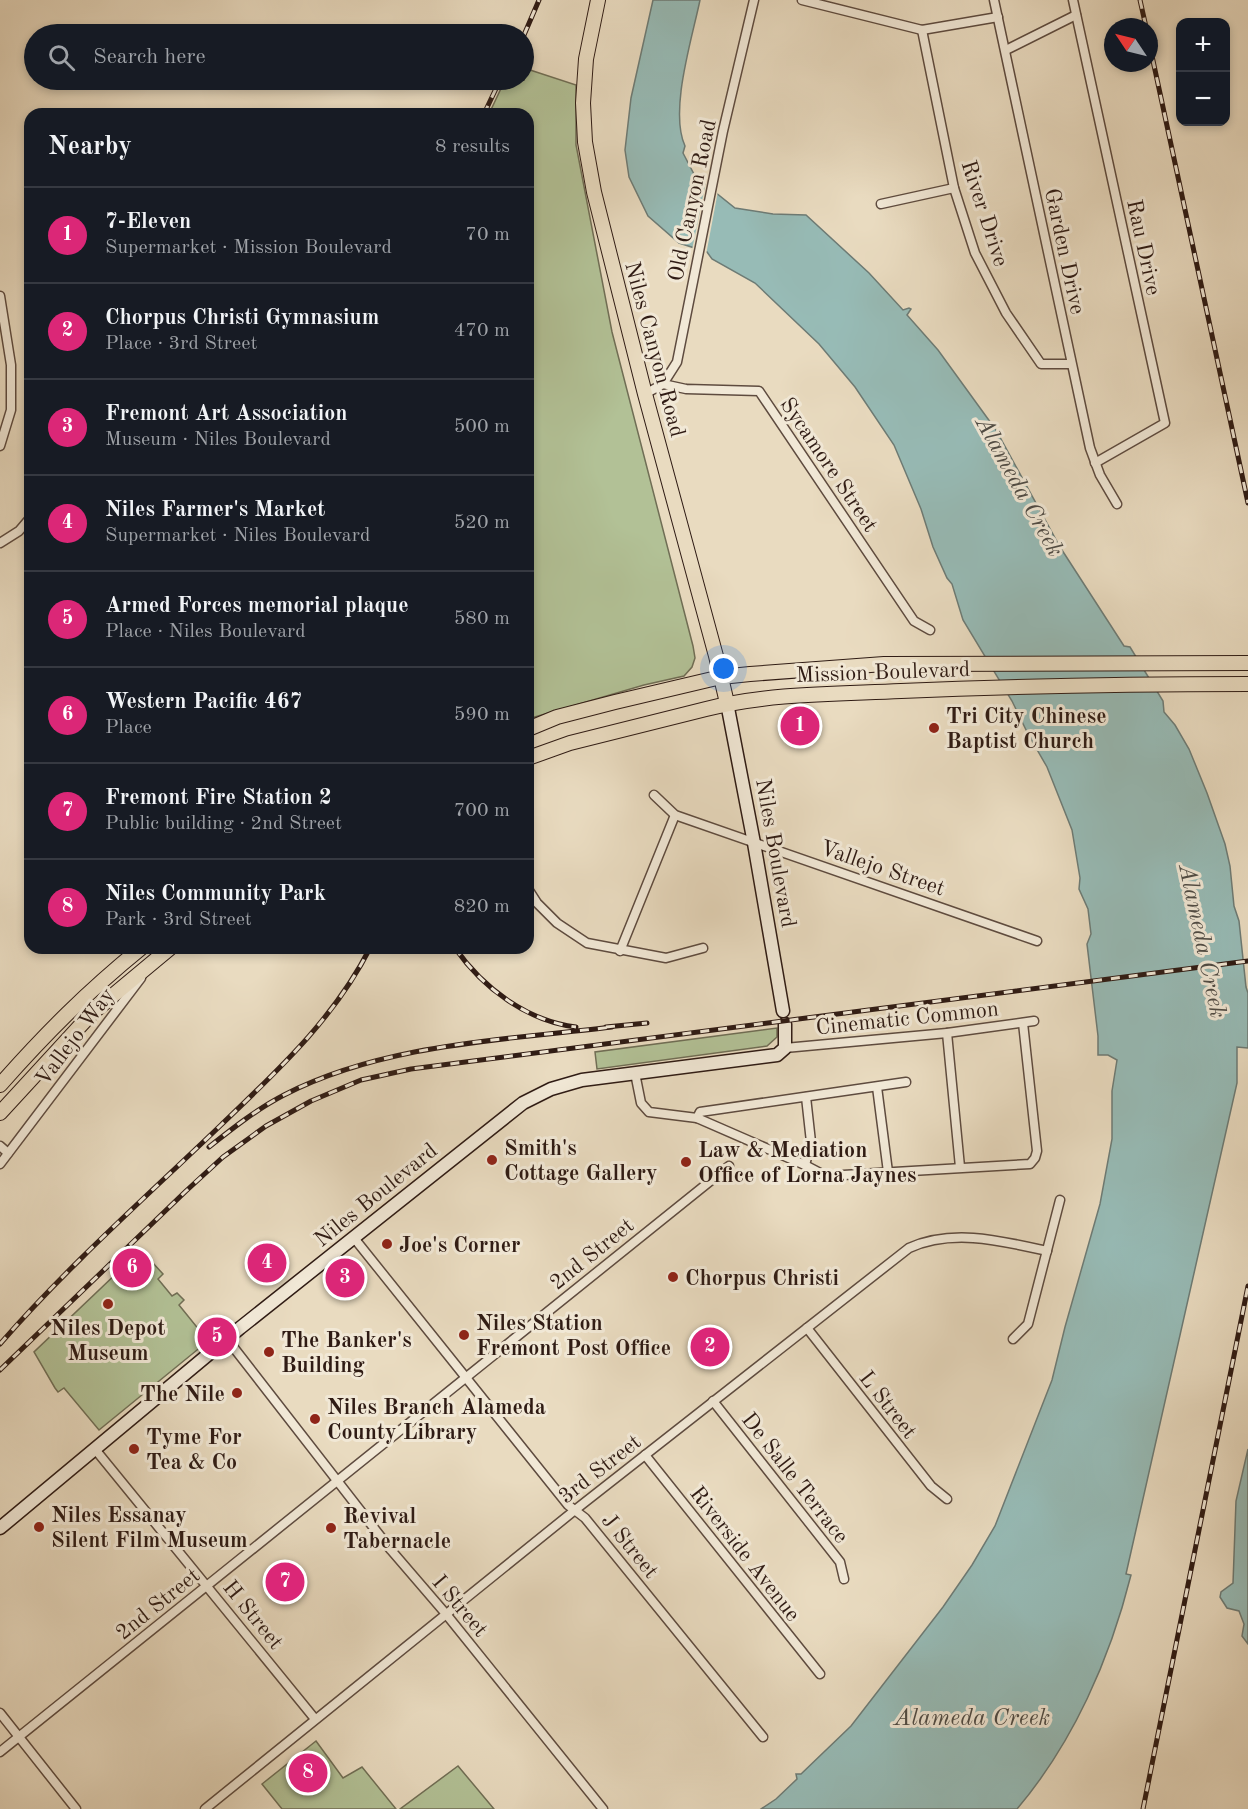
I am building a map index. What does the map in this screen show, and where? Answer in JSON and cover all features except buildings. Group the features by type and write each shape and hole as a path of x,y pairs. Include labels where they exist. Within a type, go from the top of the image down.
{"main road":[{"name":"Niles Canyon Road","path":"598,0 586,59 583,103 585,142 594,192 727,703"},
{"name":"Mission Boulevard","path":"534,727 557,717 606,704 721,677 844,666 963,662 1248,663"},
{"name":"Mission Boulevard","path":"534,756 570,743 727,703 779,696 979,687 1248,684"},
{"name":"Niles Boulevard","path":"727,703 783,1011"},
{"path":"0,1085 41,1037 104,978 134,954"},
{"path":"0,1113 68,1037 162,954"},
{"path":"104,978 117,992"},
{"path":"785,1024 785,1048"},
{"name":"Niles Boulevard","path":"0,1528 227,1339 523,1103 551,1089 569,1084 777,1055 785,1048"}],"street":[{"name":"Old Canyon Road","path":"663,384 676,362 721,139 754,0"},
{"path":"802,0 922,30 998,17"},
{"name":"Garden Drive","path":"994,0 1090,448 1095,463 1117,504"},
{"name":"Rau Drive","path":"1073,0 1165,423 1095,463"},
{"path":"1006,50 1076,15"},
{"name":"River Drive","path":"922,30 954,188 975,253 1006,313 1041,364 1071,364"},
{"path":"881,204 954,188"},
{"path":"0,296 11,365 11,410 0,446"},
{"path":"645,394 663,384"},
{"name":"Sycamore Street","path":"663,384 686,389 759,391 914,621 930,630"},
{"path":"0,543 24,525"},
{"name":"Vallejo Street","path":"654,795 675,814 1037,941"},
{"path":"620,951 675,814"},
{"path":"534,898 557,923 587,943 666,958 704,948"},
{"name":"Vallejo Way","path":"0,1164 156,959"},
{"name":"Cinematic Common","path":"785,1048 947,1033 1034,1021"},
{"path":"635,1073 641,1103 649,1112 698,1118 826,1176 1030,1164 1037,1151 1023,1023"},
{"path":"947,1033 960,1167"},
{"path":"698,1118 700,1112 906,1082"},
{"path":"877,1087 888,1172"},
{"path":"805,1165 810,1142 806,1097"},
{"path":"0,1146 9,1153"},
{"name":"2nd Street","path":"0,1752 729,1166"},
{"path":"1013,1339 1028,1324 1060,1200"},
{"name":"J Street","path":"354,1238 568,1504 585,1518 763,1737"},
{"name":"3rd Street","path":"205,1809 575,1510 901,1254 928,1241 977,1238 1047,1251"},
{"name":"L Street","path":"807,1329 931,1486 947,1499"},
{"name":"I Street","path":"227,1339 391,1550 446,1614 603,1809"},
{"name":"De Salle Terrace","path":"713,1401 840,1562 844,1579"},
{"name":"H Street","path":"94,1448 315,1719"},
{"name":"Riverside Avenue","path":"645,1455 819,1674"},
{"path":"0,1713 76,1809"}],"green space":[{"path":"534,71 576,85 576,145 612,332 695,658 692,667 684,676 644,685 534,717 534,108 492,108 500,90 534,90"},
{"path":"777,1028 777,1037 767,1046 597,1069 595,1052"},
{"path":"141,1250 163,1274 158,1279 172,1296 177,1293 184,1300 179,1305 200,1331 205,1327 213,1337 99,1430 64,1388 58,1392 34,1352"},
{"path":"316,1741 343,1778 362,1767 396,1809 282,1809 262,1784"},
{"path":"458,1766 494,1809 400,1809"}],"water":[{"name":"Alameda Creek","path":"653,0 700,0 684,74 679,114 685,146 683,153 695,176 735,208 773,214 806,215 869,273 903,310 911,309 907,315 938,350 996,430 1060,547 1124,646 1130,647 1163,701 1164,712 1175,725 1189,749 1207,793 1225,844 1230,866 1248,993 1248,1048 1237,1047 1237,1083 1126,1574 1131,1575 1112,1638 1087,1699 1055,1756 1017,1809 761,1809 776,1799 797,1779 796,1774 801,1774 851,1726 943,1607 995,1526 1052,1380 1100,1204 1112,1139 1112,1091 1117,1060 1108,1055 1098,1055 1098,1036 1087,944 1091,934 1088,909 1079,889 1080,878 1072,830 1047,767 1012,701 963,620 952,584 933,547 921,509 894,445 855,387 819,344 755,283 712,259 707,252 679,243 648,216 629,177 625,150 631,98"},
{"path":"1248,1449 1248,1644 1242,1636 1244,1624 1239,1611 1227,1608 1220,1597 1221,1592 1233,1583 1236,1501"}],"pier":[{"path":"706,181 718,191 706,255 692,250"}],"railway":[{"path":"529,24 539,0"},
{"path":"1140,0 1144,18"},
{"path":"1155,72 1248,503"},
{"path":"487,108 495,90"},
{"path":"0,1344 80,1259 242,1105 303,1043 339,998 367,954"},
{"path":"459,954 479,976 508,1000 540,1018 576,1027"},
{"path":"0,1370 223,1157 266,1126 311,1101 361,1080 411,1069 1248,961"},
{"path":"606,1027 647,1023"},
{"path":"209,1147 274,1100 322,1078 362,1065 403,1054 444,1047 612,1027"},
{"path":"1143,1809 1248,1286"}],"place":[{"name":"7-Eleven","path":"800,726"},
{"name":"Tri City Chinese Baptist Church","path":"934,728"},
{"name":"Smith's Cottage Gallery","path":"492,1160"},
{"name":"Law & Mediation Office of Lorna Jaynes","path":"686,1162"},
{"name":"Joe's Corner","path":"387,1244"},
{"name":"Niles Farmer's Market","path":"267,1263"},
{"name":"Western Pacific 467","path":"132,1268"},
{"name":"Chorpus Christi","path":"673,1277"},
{"name":"Fremont Art Association","path":"345,1278"},
{"name":"Niles Depot Museum","path":"108,1304"},
{"name":"Niles Station Fremont Post Office","path":"464,1335"},
{"name":"Armed Forces memorial plaque","path":"217,1337"},
{"name":"Chorpus Christi Gymnasium","path":"710,1347"},
{"name":"The Banker's Building","path":"269,1352"},
{"name":"The Nile","path":"237,1393"},
{"name":"Niles Branch Alameda County Library","path":"315,1419"},
{"name":"Tyme For Tea & Co","path":"134,1449"},
{"name":"Niles Essanay Silent Film Museum","path":"39,1527"},
{"name":"Revival Tabernacle","path":"331,1528"},
{"name":"Fremont Fire Station 2","path":"285,1582"},
{"name":"Niles Community Park","path":"308,1773"}]}
